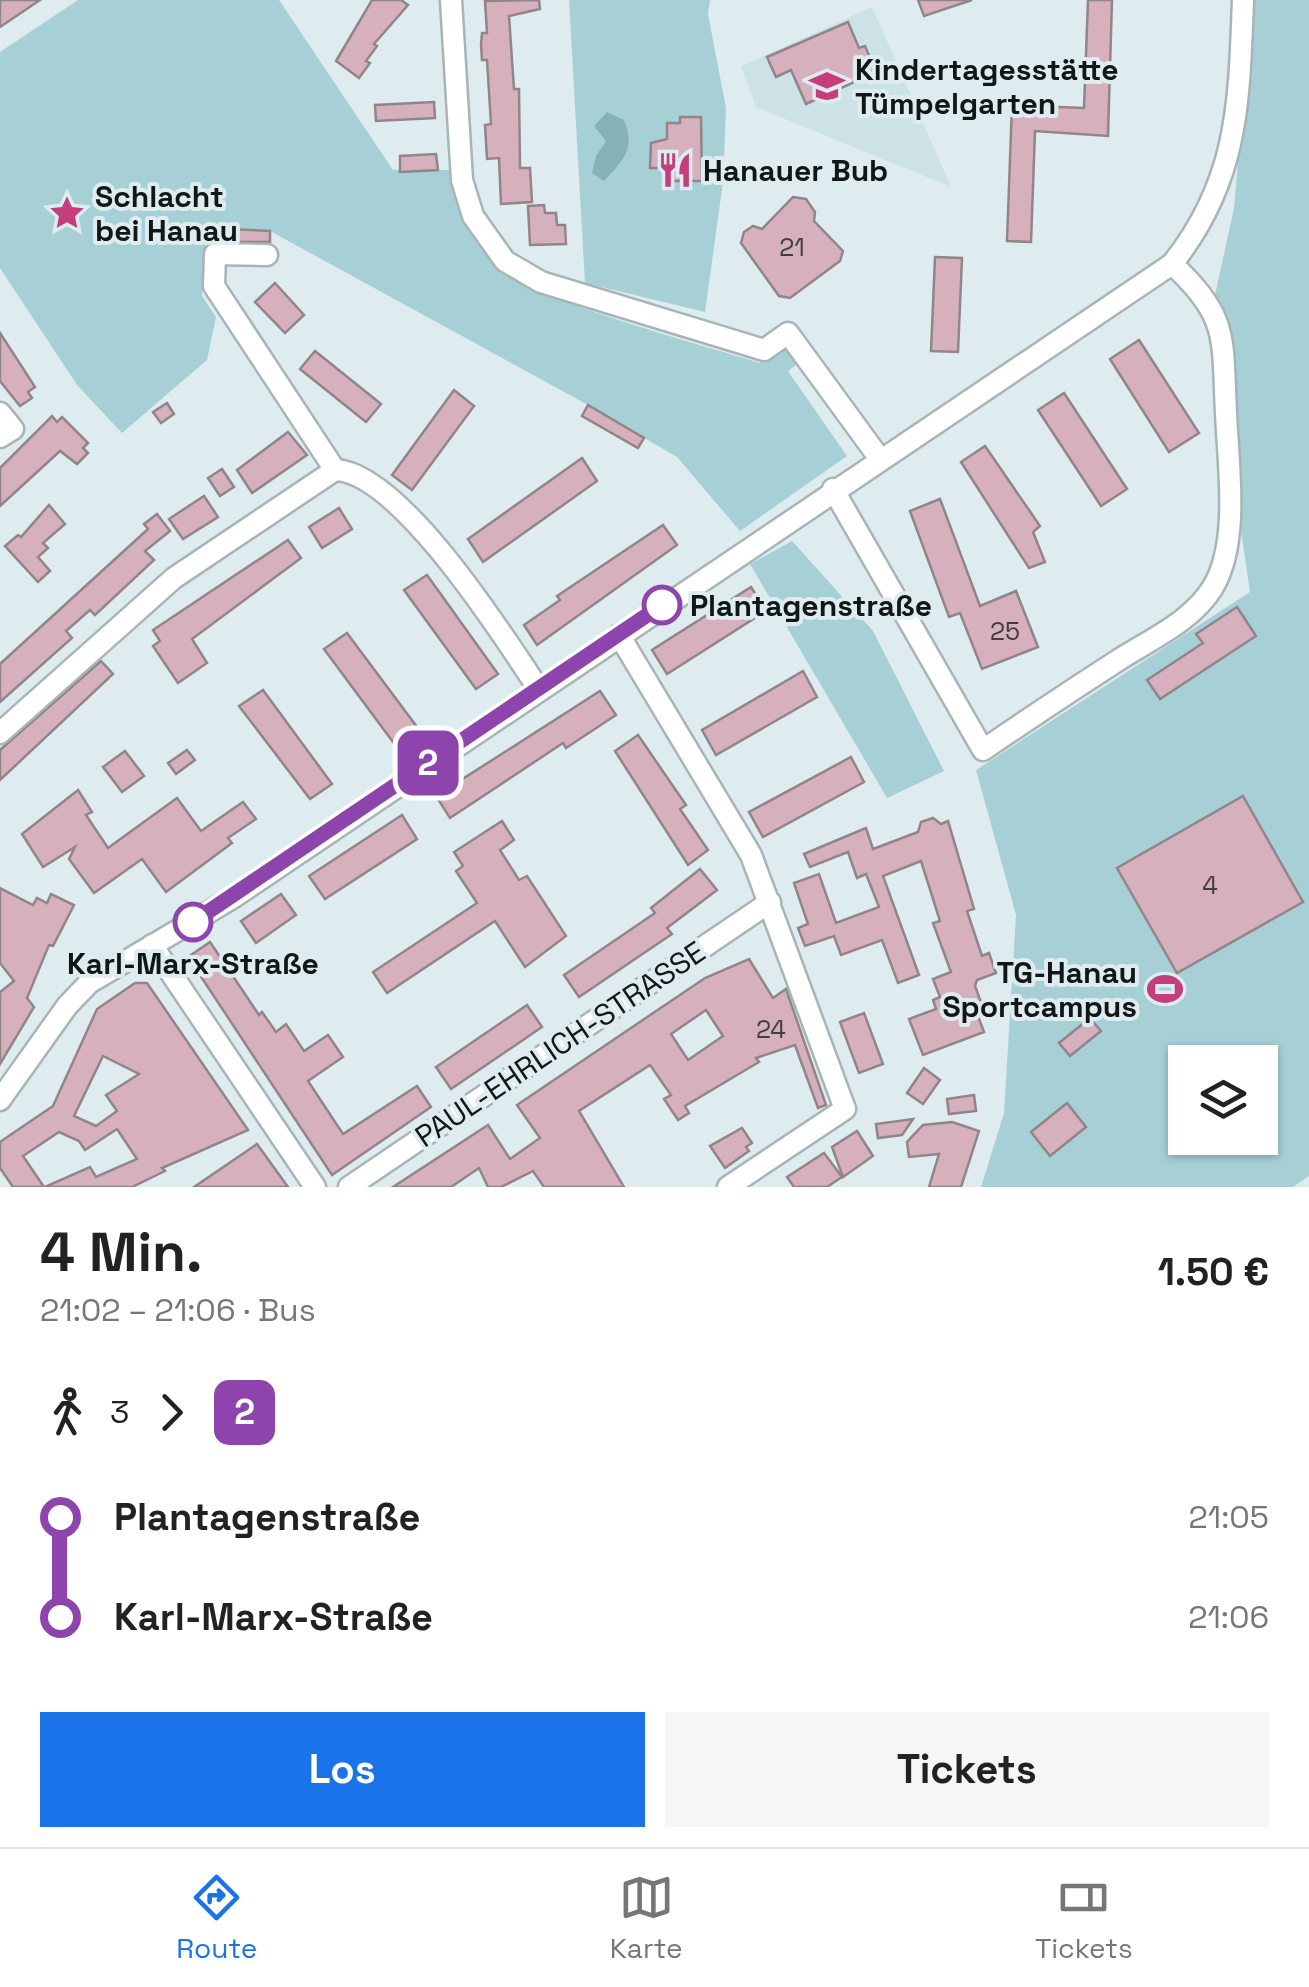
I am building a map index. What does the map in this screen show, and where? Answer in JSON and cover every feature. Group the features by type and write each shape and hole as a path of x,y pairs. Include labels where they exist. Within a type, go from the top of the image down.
{"street":[{"path":"452,0 462,180 473,216 505,261 541,282 764,350 788,333 880,459"},
{"path":"0,1100 78,992 234,896 1172,264 1208,211 1233,145 1242,0"},
{"path":"266,255 215,254 214,286 336,470 360,479 434,543 538,688"},
{"path":"833,490 982,750 1177,623 1214,585 1228,528 1219,319 1202,292 1172,264"},
{"path":"0,413 13,429 0,438"},
{"path":"0,734 174,578 336,470"},
{"path":"619,634 728,811 770,902 845,1109 728,1187"},
{"name":"PAUL-EHRLICH-STRASSE","path":"349,1187 770,902"},
{"path":"152,945 315,1187"}],"shaded area":[{"path":"78,0 279,0 393,170 454,170 485,238 507,272 551,296 587,309 760,363 787,345 799,363 788,371 847,456 740,531 677,457 588,405 270,231 206,228 202,296 216,317 207,360 122,433 77,385 0,268 0,52"},
{"path":"569,0 710,0 708,14 726,108 723,182 705,312 585,283"},
{"name":"TG-Hanau Sportcampus","path":"1252,0 1309,0 1309,1176 1293,1187 981,1187 1004,1113 1016,915 976,770 1250,592 1210,318 1234,208"},
{"name":"Kindertagesstätte Tümpelgarten","path":"872,7 951,187 756,107 741,66"},
{"path":"607,112 624,120 629,139 622,161 604,181 592,173 596,156 606,141 594,126"},
{"path":"792,541 873,631 944,771 887,798 750,564"}],"building":[{"path":"0,0 40,0 0,27"},
{"path":"372,0 401,0 408,5 374,44 377,46 366,61 370,63 359,78 336,61"},
{"path":"539,0 540,9 509,16 514,89 519,89 520,168 530,168 532,202 501,204 499,158 487,159 485,125 491,124 487,60 482,60 481,45 482,33 487,33 485,1"},
{"path":"918,0 972,0 924,16"},
{"path":"1088,0 1112,0 1108,136 1035,131 1031,242 1007,241 1012,105 1084,108"},
{"path":"848,22 859,48 865,46 876,72 806,104 791,70 776,77 767,57"},
{"path":"434,102 435,118 376,121 375,105"},
{"path":"680,117 701,117 702,181 667,181 667,168 650,168 651,143 667,139 667,123 680,123"},
{"path":"436,154 438,170 400,172 400,156"},
{"path":"793,197 806,199 815,212 814,221 843,251 840,261 790,298 779,296 741,243 744,232 753,226 762,229"},
{"path":"544,205 545,213 556,213 557,225 565,225 566,244 530,245 528,206"},
{"path":"205,228 270,231 270,242 205,242"},
{"path":"935,257 962,258 958,352 931,351"},
{"path":"275,283 304,315 285,333 255,302"},
{"path":"0,333 35,387 28,392 32,398 20,406 0,381"},
{"path":"1139,340 1199,433 1169,452 1110,359"},
{"path":"315,351 381,404 366,422 300,369"},
{"path":"454,390 474,406 412,490 392,475"},
{"path":"1064,393 1127,489 1101,506 1038,410"},
{"path":"167,403 174,414 161,423 153,412"},
{"path":"588,405 644,438 638,448 582,416"},
{"path":"52,416 57,422 62,417 88,443 83,448 88,453 77,464 60,451 0,506 0,468"},
{"path":"288,432 307,455 252,493 237,470"},
{"path":"985,446 1040,526 1033,532 1045,562 1029,568 961,462"},
{"path":"582,458 597,481 483,562 468,539"},
{"path":"222,469 234,487 220,496 208,478"},
{"path":"204,496 218,517 183,539 169,519"},
{"path":"940,499 980,606 1016,591 1038,647 982,669 960,613 949,617 910,511"},
{"path":"49,505 65,524 43,543 48,548 38,557 50,571 38,582 5,546 18,535 21,537"},
{"path":"339,508 352,529 322,548 309,527"},
{"path":"157,514 170,531 145,551 154,560 95,615 90,610 66,631 72,638 0,702 0,664 148,529 144,524"},
{"path":"663,525 677,545 537,645 524,625 560,600 557,596"},
{"path":"288,540 301,558 192,639 207,663 178,683 153,646 160,641 153,630"},
{"path":"427,575 498,674 476,689 404,590"},
{"path":"751,587 766,611 667,674 652,650"},
{"path":"1237,607 1256,636 1160,699 1147,680 1203,643 1196,634"},
{"path":"347,633 417,727 393,742 324,649"},
{"path":"101,661 113,674 0,780 0,750"},
{"path":"803,671 817,697 716,755 702,730"},
{"path":"263,690 332,784 310,799 239,706"},
{"path":"600,691 616,715 566,748 563,743 450,818 436,796"},
{"path":"638,735 686,805 680,809 708,850 688,865 615,751"},
{"path":"187,750 195,760 176,774 168,763"},
{"path":"125,751 144,776 122,792 103,767"},
{"path":"851,757 864,782 763,837 749,812"},
{"path":"78,790 92,812 86,815 108,848 177,798 201,831 243,802 256,819 228,838 232,843 166,892 142,859 94,893 69,859 75,847 43,867 22,834"},
{"path":"1243,796 1303,902 1177,973 1117,868"},
{"path":"402,815 417,839 325,899 309,876"},
{"path":"933,818 941,824 948,821 974,909 967,911 982,956 989,953 996,973 977,980 975,986 982,1005 975,1008 984,1032 923,1055 909,1019 936,1009 933,1000 940,997 933,979 951,972 933,923 940,921 921,861 883,876 919,975 898,983 882,940 841,955 834,936 805,946 798,928 808,924 794,883 819,874 836,923 879,907 866,874 857,878 848,852 810,867 804,854 866,828 873,849 918,832 921,822"},
{"path":"502,821 514,840 500,850 519,880 527,876 566,936 525,967 495,921 387,993 373,972 477,903 456,871 463,866 454,852"},
{"path":"700,869 717,890 667,928 672,934 579,997 564,975 655,913 651,908"},
{"path":"0,888 33,905 37,898 47,903 51,894 74,905 53,946 49,945 27,998 34,1007 0,1064 0,992 14,981 0,963"},
{"path":"281,894 296,915 256,943 241,921"},
{"path":"210,942 259,1015 262,1012 276,1032 286,1024 304,1051 328,1035 343,1057 308,1081 343,1134 417,1086 431,1107 332,1175 188,957"},
{"path":"749,959 773,998 786,989 826,1105 818,1108 795,1045 756,1058 759,1062 685,1106 689,1113 678,1120 664,1099 671,1095 650,1065 579,1111 624,1187 544,1187 533,1171 501,1187 488,1187 479,1168 451,1187 393,1187 488,1125 510,1159 540,1138 517,1105 705,978","holes":["706,1010 723,1036 688,1060 671,1034"]},
{"path":"135,983 147,983 248,1130 162,1168 165,1171 132,1187 45,1187 90,1167 96,1177 137,1159 117,1129 85,1150 79,1141 59,1132 23,1156 44,1187 13,1187 0,1168 0,1142 53,1106 97,1009","holes":["103,1056 139,1074 106,1095 117,1111 96,1126 74,1116"]},
{"path":"527,1005 542,1027 451,1089 436,1067"},
{"path":"864,1013 883,1064 859,1073 840,1022"},
{"path":"1090,1018 1101,1031 1070,1056 1059,1043"},
{"path":"924,1068 940,1080 923,1104 907,1093"},
{"path":"974,1095 976,1111 949,1114 947,1099"},
{"path":"1067,1103 1086,1127 1050,1156 1031,1132"},
{"path":"913,1119 902,1135 878,1138 876,1124"},
{"path":"952,1122 979,1131 961,1187 929,1187 939,1154 909,1157 907,1142 923,1125"},
{"path":"742,1128 752,1143 746,1147 749,1151 725,1168 710,1146"},
{"path":"857,1131 873,1156 843,1177 832,1147"},
{"path":"257,1144 288,1187 194,1187"},
{"path":"824,1153 842,1177 827,1187 794,1187 787,1177"}],"bus line":[{"name":"2","path":"193,922 662,605"}],"place":[{"name":"Kindertagesstätte Tümpelgarten","path":"827,86"},
{"name":"Hanauer Bub","path":"675,170"},
{"name":"Schlacht bei Hanau","path":"67,213"},
{"name":"Plantagenstraße","path":"662,605"},
{"name":"Karl-Marx-Straße","path":"193,922"},
{"name":"TG-Hanau Sportcampus","path":"1165,989"}]}
